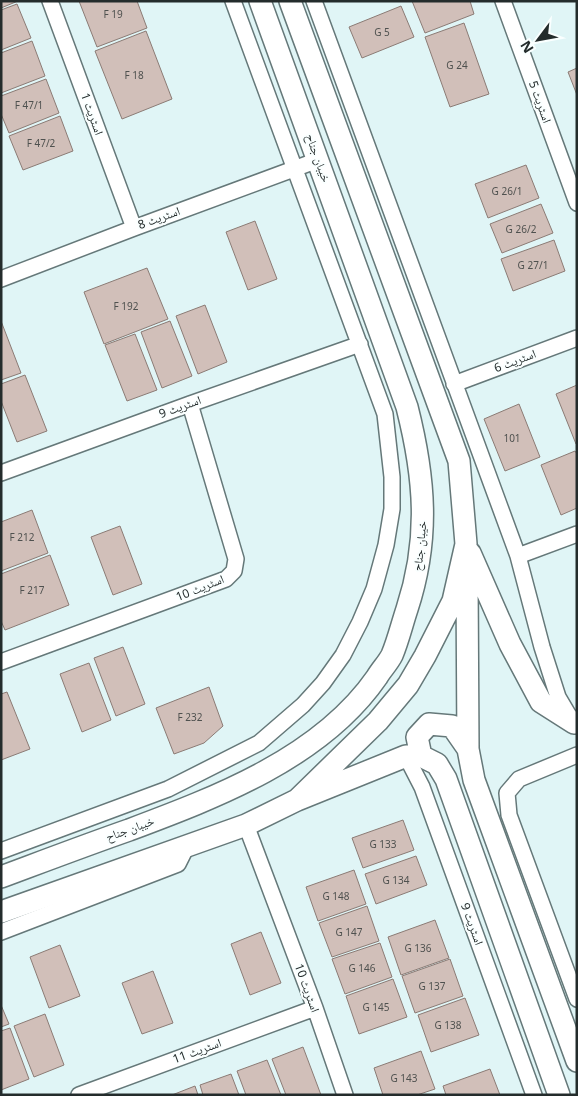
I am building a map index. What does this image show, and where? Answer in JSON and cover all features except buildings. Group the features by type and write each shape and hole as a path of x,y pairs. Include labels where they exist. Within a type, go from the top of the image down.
{"main road":[{"name":"خیبان جناح","path":"1,877 206,801 252,778 314,740 335,724 365,695 392,656 416,579 423,527 423,498 417,452 407,408 260,1"},
{"path":"290,1 459,461 466,544 468,749 474,780 577,1061"},
{"path":"466,544 510,644 541,702 575,723"},
{"path":"297,800 378,721 408,685 453,601 466,544"},
{"path":"413,756 417,737 429,724 452,726 468,749"},
{"path":"1,912 246,826 297,800 413,756 438,764 446,779 559,1095"}],"street":[{"name":"اسٹریٹ 1","path":"50,1 134,228"},
{"path":"1,851 168,789 259,743 304,705 323,683 343,654 374,589 386,545 392,509 392,477 386,414 233,1"},
{"path":"314,1 518,556 542,647 558,697 575,723"},
{"name":"اسٹریٹ 5","path":"503,1 577,203"},
{"name":"اسٹریٹ 8","path":"1,279 318,160"},
{"name":"اسٹریٹ 6","path":"454,384 577,338"},
{"name":"اسٹریٹ 9","path":"1,473 360,344"},
{"name":"اسٹریٹ 10","path":"1,662 226,580 234,571 236,559 190,404"},
{"path":"386,414 407,408"},
{"path":"518,556 577,534"},
{"path":"577,755 519,779 507,793 509,815 577,999"},
{"name":"اسٹریٹ 9","path":"413,756 422,787 534,1095"},
{"path":"168,789 176,812"},
{"name":"اسٹریٹ 10","path":"246,826 315,1008 344,1095"},
{"path":"1,932 178,864 187,846"},
{"name":"اسٹریٹ 11","path":"79,1095 315,1008"}]}
